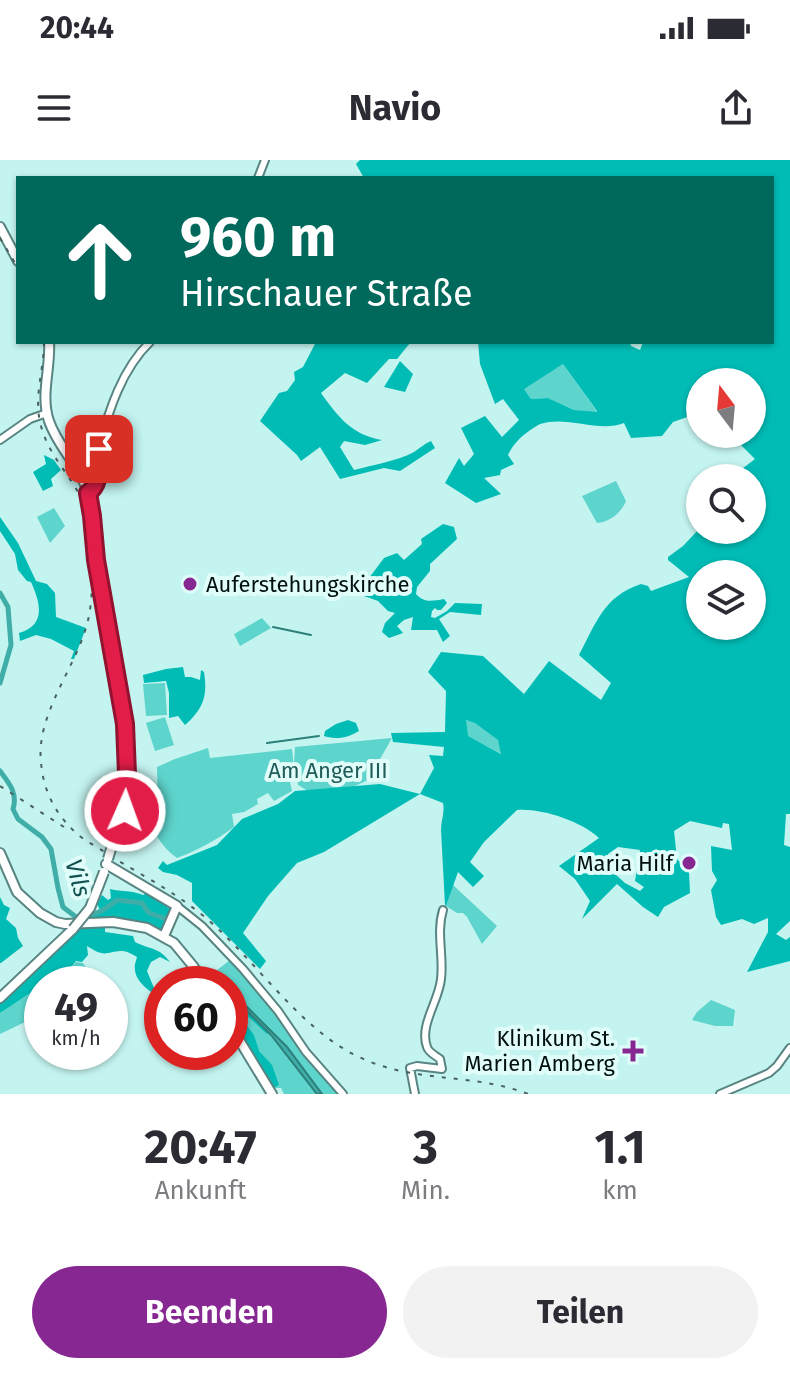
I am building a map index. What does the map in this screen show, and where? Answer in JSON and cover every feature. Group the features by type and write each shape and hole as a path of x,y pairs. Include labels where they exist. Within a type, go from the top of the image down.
{"main road":[{"path":"0,227 16,257"},
{"path":"0,998 66,937 90,908 127,800 125,731 96,560 92,516 88,493 78,470 54,434 47,413 45,391 49,344"},
{"path":"0,853 17,892 46,917 65,924 124,923 166,932 193,966"},
{"path":"106,865 163,898 176,910 166,932"},
{"path":"248,1055 272,1094"}],"street":[{"path":"88,493 97,480 99,449 121,384 132,363 148,344"},
{"path":"0,440 29,420 47,413"},
{"path":"176,910 202,926 243,969 311,1060 343,1094"},
{"path":"413,1092 410,1068 442,1069 440,1059 429,1052 426,1043 427,1025 441,979 443,910"},
{"path":"720,1094 769,1073 790,1048"}],"green space":[{"path":"563,364 598,413 574,410 548,398 531,399 523,388"},
{"path":"616,481 626,501 614,516 597,523 582,496"},
{"path":"54,508 65,526 50,543 37,517"},
{"path":"262,618 271,628 240,646 234,634"},
{"path":"165,683 167,715 146,716 143,684"},
{"path":"165,717 174,745 155,751 146,723"},
{"path":"465,720 475,722 498,740 502,754 467,736"},
{"name":"Am Anger III","path":"392,738 368,780 331,797 298,785 295,747"},
{"path":"208,748 210,758 292,749 295,779 290,782 292,791 274,801 268,793 257,799 258,804 244,812 232,814 234,827 206,845 177,858 158,838 147,812 158,810 157,767"},
{"path":"453,885 497,926 482,944 467,917 446,906"},
{"path":"230,960 236,966 222,966"},
{"path":"248,979 309,1060 339,1094 284,1094 281,1088 275,1088 248,1042"},
{"path":"24,998 24,1023 0,1034 0,1013"},
{"path":"711,1000 735,1010 733,1026 715,1026 692,1020"}],"shaded area":[{"path":"360,160 790,160 790,814 786,814 784,845 790,847 790,921 776,934 786,940 790,937 790,961 747,972 768,932 768,918 754,924 742,919 721,925 716,917 711,890 717,880 712,871 711,846 732,850 729,824 723,823 722,828 690,821 674,831 677,859 689,872 690,893 664,907 658,917 617,884 582,919 590,901 575,879 559,866 599,838 582,826 560,817 517,810 484,842 470,862 484,876 473,887 458,872 446,906 441,830 443,803 420,794 434,768 429,755 443,756 444,747 393,742 391,733 445,732 446,691 428,672 441,652 483,656 524,694 549,661 601,700 611,683 579,655 602,612 628,589 641,584 651,591 686,578 686,640 766,640 766,560 686,560 686,575 668,557 686,543 766,544 766,464 748,464 755,459 744,448 766,448 766,368 686,368 686,417 673,422 662,436 631,438 624,423 614,426 561,421 540,424 522,436 512,448 508,455 514,464 501,470 500,475 484,478 501,494 476,503 445,483 459,458 464,466 474,454 461,428 485,416 502,437 519,420 503,399 495,404 480,364 478,344 630,344 640,350 642,344 774,344 774,176 363,176 356,164","holes":["563,364 597,412 574,410 548,398 531,399 524,389","466,720 498,740 501,754 468,736","618,847 640,850 635,881 644,887 640,891 625,883 605,865 608,854"]},
{"path":"315,344 409,344 397,359 389,359 367,383 345,373 321,393 347,424 362,434 382,440 365,445 344,441 340,447 354,470 400,458 431,441 435,448 400,471 384,468 340,479 320,447 301,461 260,421 279,393 287,391 295,380 294,372 303,367"},
{"path":"400,361 413,374 405,392 384,387"},
{"path":"44,455 54,460 61,470 51,479 53,486 43,491 33,472 46,464"},
{"path":"0,517 18,543 36,581 47,584 55,593 56,617 86,628 74,659 71,659 74,651 51,639 36,635 20,641 19,633 37,619 39,605 31,582 18,570 15,554 0,531"},
{"path":"443,524 454,527 457,539 430,564 430,571 417,587 416,594 425,600 444,599 447,603 441,610 435,608 431,617 447,611 455,603 482,604 481,615 450,612 439,619 450,636 443,642 437,630 411,630 413,617 397,626 403,633 389,638 382,632 385,623 395,613 364,596 363,586 384,558 397,553 404,560 422,544 421,539"},
{"path":"183,667 185,677 200,680 201,670 205,681 203,702 185,725 178,716 169,718 166,681 144,683 143,675"},
{"path":"348,720 356,723 359,731 342,738 324,736 325,731"},
{"path":"380,784 420,794 324,852 297,863 268,896 243,933 266,961 260,969 192,901 192,883 158,868 163,861 167,865 217,845 242,819 278,804 295,791"},
{"path":"110,889 143,895 147,893 170,909 163,929 130,920 105,918 105,932 133,936 135,942 158,951 170,962 160,957 149,966 144,966 144,986 136,975 137,957 123,951 102,953 87,946 88,955 82,962 76,961 72,966 38,966 92,912 100,910 97,904 102,895 108,900 111,898"},
{"path":"0,897 4,905 10,908 6,919 16,928 23,946 1,963 0,963"},
{"path":"24,979 24,998 0,1013 0,1001"},
{"path":"248,1008 287,1047 322,1094 317,1094 271,1035 248,1012"},
{"path":"248,1013 268,1033 248,1016"},
{"path":"248,1027 259,1051 272,1065 279,1085 273,1088 248,1045"}],"waterway":[{"name":"Vils","path":"0,593 8,607 11,645 0,683"},
{"path":"273,627 311,635"},
{"path":"267,743 319,736"},
{"name":"Vils","path":"0,771 12,788 13,809 18,819 42,837 51,849 63,907 76,917 98,912 117,900 142,903 149,913 172,921"}],"railway":[{"path":"0,238 16,265"},
{"path":"44,344 38,394 41,426 53,454 83,503 88,518 92,571 92,596 85,631 49,712 41,745 44,782 55,808 82,838 196,910 236,946 293,1008 335,1043 357,1056 399,1071 485,1083 528,1094"},
{"path":"0,786 64,827"}],"place":[{"name":"Auferstehungskirche","path":"190,584"},
{"name":"Maria Hilf","path":"689,863"},
{"name":"Klinikum St. Marien Amberg","path":"633,1051"}],"route":[{"path":"99,449 97,480 88,493 105,619 125,724 125,811"}]}
